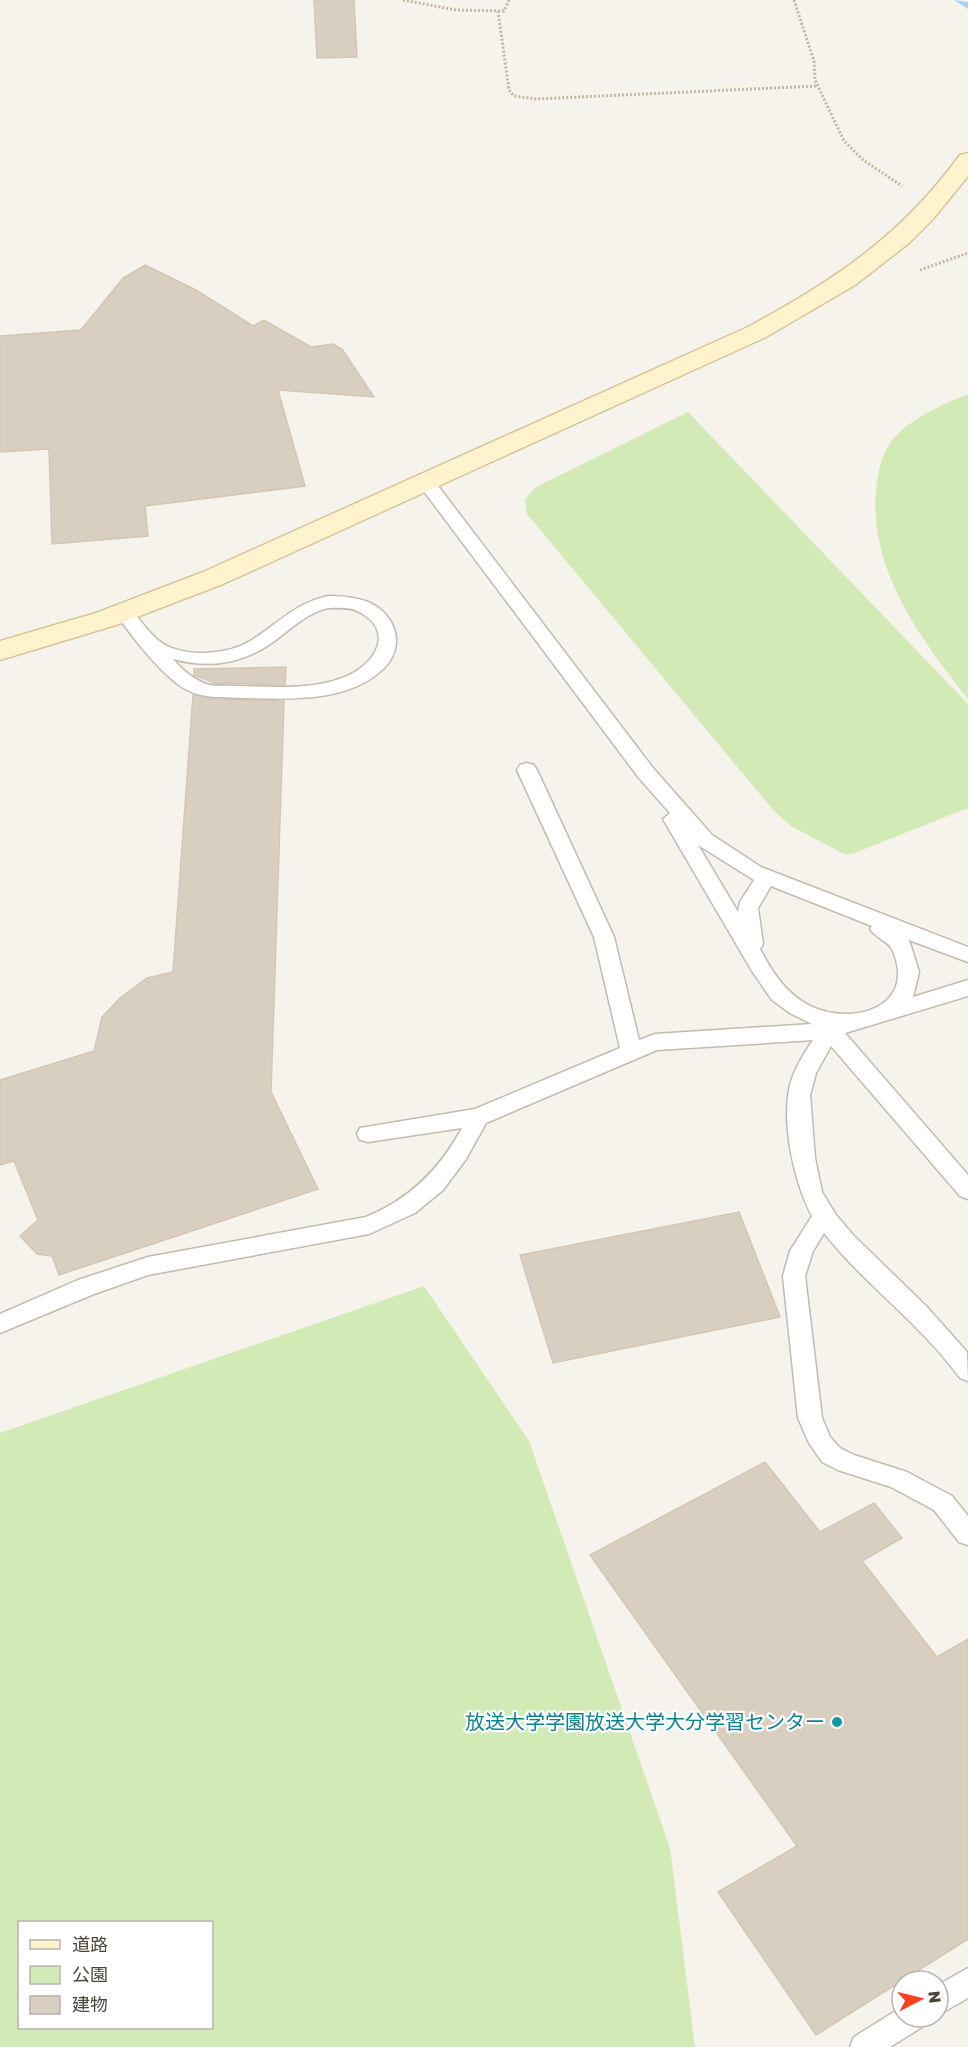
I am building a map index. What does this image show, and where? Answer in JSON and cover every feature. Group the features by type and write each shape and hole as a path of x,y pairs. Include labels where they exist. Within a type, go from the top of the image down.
{"street":[{"path":"0,651 124,613 237,567 722,348 783,318 874,261 913,228 934,206 968,160"}],"lane":[{"path":"426,482 646,773 705,840 736,861 767,877 968,955"},
{"path":"124,613 177,675 197,688 209,691 323,688 362,676 386,653 390,639 386,626 377,615 348,603 332,602 306,609 258,644 232,657 206,659 186,657 152,645"},
{"path":"527,770 604,937 632,1053"},
{"path":"646,773 764,975 779,995 786,1002 806,1013 834,1021 861,1021 876,1017 894,1006 905,992 909,972 901,945 870,921 830,901"},
{"path":"754,956 747,905 750,897 767,877"},
{"path":"368,1134 478,1117 655,1042 830,1030 968,988"},
{"path":"830,1030 968,1190"},
{"path":"830,1030 805,1069 798,1088 797,1112 805,1168 813,1196 825,1216 850,1248 930,1324 968,1371"},
{"path":"0,1324 86,1287 148,1266 369,1225 385,1220 425,1193 449,1170 478,1117"},
{"path":"825,1216 808,1236 798,1256 794,1276 810,1418 821,1443 831,1455 847,1463 898,1479 943,1503 968,1534"},
{"path":"950,1993 968,1982"},
{"path":"864,2047 893,2029"}],"path":[{"path":"403,0 456,10 498,11 504,11 509,0"},
{"path":"794,0 814,61 817,86 838,130 853,150 877,170 934,206"},
{"path":"498,11 509,90 514,96 523,98 817,86"}],"green space":[{"path":"968,394 968,699 916,628 890,576 881,548 876,520 876,490 882,459 898,434 926,414"},
{"path":"688,412 968,704 968,808 852,854 844,854 791,826 774,811 527,514 525,499 536,487"},
{"path":"424,1286 529,1441 670,1848 695,2047 0,2047 0,1433"}],"building":[{"path":"314,0 354,0 357,57 317,58"},
{"path":"145,265 196,290 253,326 264,320 311,347 333,344 342,349 374,397 278,390 305,486 145,506 148,536 52,544 49,449 0,452 0,336 81,330 123,278"},
{"path":"286,667 285,685 214,683 194,675 194,669"},
{"path":"193,695 215,699 284,701 271,1092 318,1189 59,1275 52,1256 37,1254 20,1236 38,1220 14,1161 0,1165 0,1080 94,1051 102,1017 120,998 147,978 173,972"},
{"path":"739,1212 780,1317 553,1363 520,1255"},
{"name":"放送大学学園放送大学大分学習センター","path":"765,1462 820,1532 874,1503 902,1538 862,1561 937,1657 968,1639 968,1939 920,1969 890,1969 890,1988 816,2035 718,1892 797,1846 590,1555"}],"waterway":[{"path":"959,0 968,6"}],"place":[{"name":"放送大学学園放送大学大分学習センター","path":"837,1722"}]}
